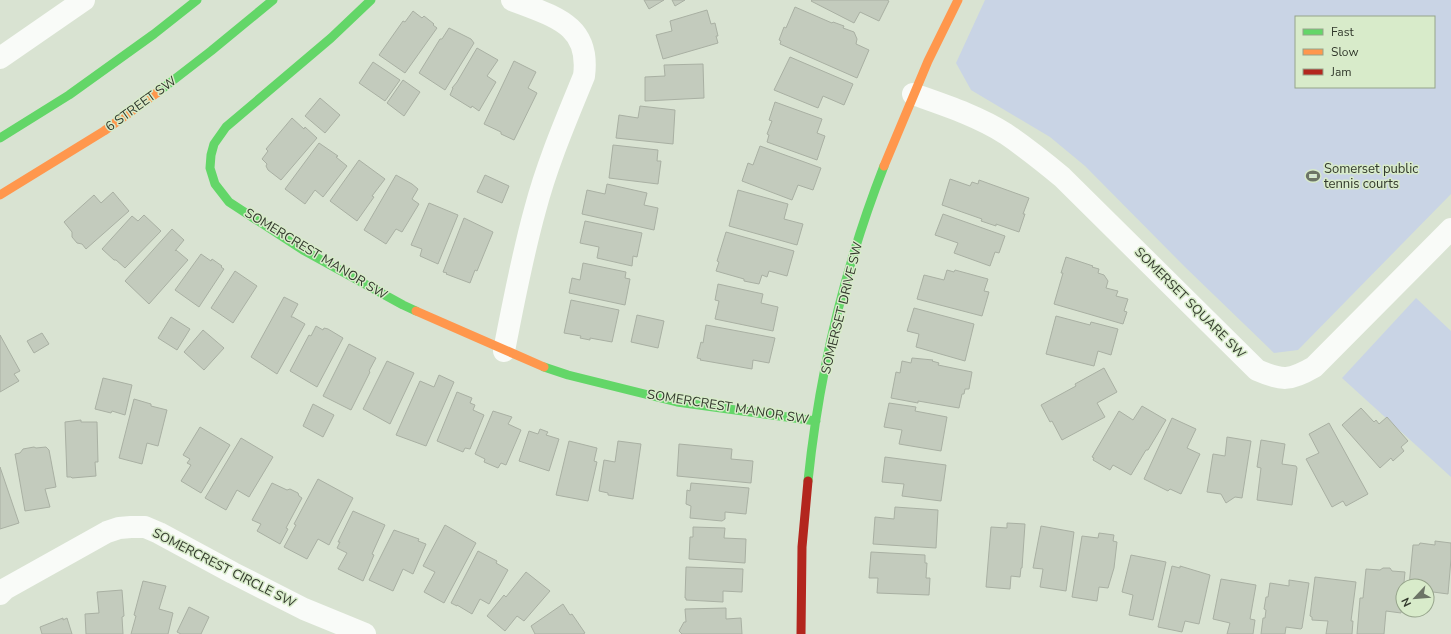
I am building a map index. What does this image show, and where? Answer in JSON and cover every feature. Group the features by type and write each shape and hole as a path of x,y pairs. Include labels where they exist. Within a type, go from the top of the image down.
{"street":[{"path":"0,58 84,0"},
{"path":"0,138 25,124 95,77 144,42 196,0"},
{"name":"6 STREET SW","path":"0,195 104,130 155,94 225,41 273,0"},
{"name":"SOMERCREST MANOR SW","path":"371,0 331,38 226,127 216,139 211,153 211,170 214,183 231,204 303,250 403,305 504,351 568,375 677,402 816,421"},
{"path":"504,351 516,290 535,210 553,152 584,76 586,64 579,39 574,31 564,22 512,0"},
{"name":"SOMERSET DRIVE SW","path":"801,634 804,518 816,421 831,342 856,248 885,163 913,94 958,0"},
{"name":"SOMERSET SQUARE SW","path":"913,94 948,106 1005,134 1045,164 1067,182 1257,370 1278,378 1288,378 1300,375 1314,367 1451,229"},
{"name":"SOMERCREST CIRCLE SW","path":"0,594 5,589 108,532 119,528 145,527 159,532 233,573 304,609 365,634"}],"shaded area":[{"path":"985,0 1451,0 1451,194 1298,350 1274,353 1185,267 1085,166 1050,137 971,90 956,63"},
{"path":"1416,298 1451,331 1451,477 1342,378"}],"building":[{"path":"644,0 664,0 649,9"},
{"path":"672,0 685,0 675,6"},
{"path":"811,1 889,1 879,21 860,12 854,23"},
{"path":"795,7 832,23 833,22 844,26 843,28 854,32 857,39 856,44 869,50 857,78 780,44 781,41 779,40 784,27 786,28"},
{"path":"707,10 711,24 715,23 718,43 663,59 656,35 672,31 670,21"},
{"path":"413,11 422,18 424,16 437,28 405,73 379,55 403,21 405,22"},
{"path":"449,28 471,39 474,43 445,90 419,73 440,39 442,39"},
{"path":"477,48 498,60 487,76 496,82 479,111 472,106 471,108 450,95 452,88"},
{"path":"790,57 853,84 844,105 823,96 818,108 774,90"},
{"path":"514,61 536,72 528,88 537,93 514,140 484,124"},
{"path":"373,62 400,80 385,101 359,83"},
{"path":"703,64 704,98 645,101 645,77 665,76 664,65"},
{"path":"403,80 420,92 404,116 387,103"},
{"path":"320,98 340,115 325,133 305,116"},
{"path":"775,102 822,119 817,133 825,136 817,160 767,142 769,135 767,134 772,121 769,120"},
{"path":"640,106 675,110 673,144 616,138 619,115 638,118"},
{"path":"292,118 317,138 281,180 268,170 266,166 267,164 262,159 268,151 266,149"},
{"path":"319,143 338,156 336,157 347,166 323,197 315,190 305,204 285,189"},
{"path":"613,145 658,150 657,161 661,161 658,184 609,178"},
{"path":"760,146 821,168 813,190 798,185 792,200 742,181 748,163 753,165"},
{"path":"359,160 385,179 372,196 374,197 357,221 330,201"},
{"path":"396,175 418,189 412,199 419,204 402,232 396,229 386,244 364,230"},
{"path":"485,175 509,186 502,203 477,192"},
{"path":"950,179 970,186 972,182 978,184 979,180 1029,198 1023,214 1025,214 1019,232 996,224 996,226 981,221 982,219 942,205"},
{"path":"607,184 647,193 644,205 658,208 654,230 582,214 587,190 605,194"},
{"path":"738,190 788,204 784,219 803,224 797,245 729,226"},
{"path":"113,192 129,211 86,249 82,244 77,243 72,237 72,232 64,222 94,195 101,203"},
{"path":"429,203 458,215 438,264 420,256 422,249 411,245"},
{"path":"943,214 1005,236 999,253 995,252 990,266 954,253 958,243 935,235"},
{"path":"144,215 161,231 125,268 102,249 132,216 138,221"},
{"path":"464,218 493,232 477,271 475,270 470,283 443,272"},
{"path":"585,221 642,233 637,257 633,256 632,266 597,258 599,247 580,243"},
{"path":"172,229 184,240 175,251 176,250 188,260 149,304 125,281"},
{"path":"726,232 794,251 787,276 769,271 767,277 762,275 759,284 744,281 744,279 716,271 719,262 717,261"},
{"path":"201,254 211,261 212,259 224,269 199,307 175,290"},
{"path":"1066,257 1099,269 1098,273 1104,275 1108,281 1106,288 1118,291 1116,296 1128,299 1124,311 1127,312 1123,324 1054,304"},
{"path":"583,263 626,272 625,278 630,279 625,305 569,293 572,278 580,280"},
{"path":"947,270 954,272 955,270 988,279 984,291 989,292 982,316 917,299 924,275 944,280"},
{"path":"235,271 257,286 233,323 211,308"},
{"path":"718,284 763,294 761,303 778,307 773,331 715,319 719,301 715,300"},
{"path":"284,297 298,304 291,317 305,324 277,374 251,357"},
{"path":"571,300 619,310 612,342 590,338 590,340 580,338 581,336 564,333"},
{"path":"914,308 974,324 965,361 916,347 919,334 907,331"},
{"path":"637,315 664,321 658,348 631,342"},
{"path":"1056,316 1090,325 1091,322 1118,329 1111,355 1098,351 1094,366 1046,354"},
{"path":"171,317 190,329 177,350 158,338"},
{"path":"706,325 775,338 769,363 753,360 752,369 700,360 701,359 697,358 701,342 703,343"},
{"path":"316,326 323,330 324,328 328,329 343,338 317,387 290,371 309,335 311,336"},
{"path":"203,330 224,348 204,370 184,352"},
{"path":"42,333 49,344 34,353 27,341"},
{"path":"0,335 20,371 14,374 19,381 0,392"},
{"path":"349,344 376,358 351,410 323,396"},
{"path":"912,358 933,360 932,361 939,363 938,365 972,372 969,389 965,389 964,394 962,394 959,408 891,398 896,372 900,373 902,361 911,363"},
{"path":"387,361 414,373 390,424 363,409"},
{"path":"1104,368 1117,392 1097,403 1105,417 1062,440 1052,421 1050,422 1041,405 1076,386 1075,384"},
{"path":"439,375 454,382 426,446 396,435 420,381 434,387"},
{"path":"103,378 132,385 125,415 112,411 111,413 95,409"},
{"path":"457,392 472,398 470,403 475,405 473,410 484,415 470,449 465,448 463,452 437,441"},
{"path":"134,399 151,404 151,406 167,410 158,446 147,443 142,464 119,458"},
{"path":"889,403 916,407 915,411 947,417 941,451 899,444 902,430 884,427"},
{"path":"313,404 334,415 323,437 303,426"},
{"path":"1142,406 1166,420 1131,475 1113,465 1110,470 1093,460 1094,458 1092,457 1119,411 1133,420"},
{"path":"1361,408 1374,422 1376,420 1379,424 1387,417 1408,441 1401,447 1404,451 1393,461 1391,458 1380,468 1342,425"},
{"path":"493,411 512,417 508,424 521,430 506,465 501,463 498,468 484,462 485,459 475,454"},
{"path":"1172,418 1196,429 1187,448 1200,454 1181,494 1170,489 1168,491 1144,479"},
{"path":"81,420 81,422 97,422 98,462 95,462 96,476 67,477 65,422"},
{"path":"1329,423 1368,494 1346,506 1343,501 1332,507 1306,459 1319,453 1309,434"},
{"path":"200,427 230,445 201,493 181,481 191,465 187,463 190,459 183,455"},
{"path":"540,429 548,432 546,435 559,439 549,471 519,461 529,431 538,434"},
{"path":"1227,437 1251,441 1242,498 1235,497 1226,503 1221,494 1207,492 1213,454 1225,456"},
{"path":"241,438 273,457 249,497 237,490 226,510 205,498"},
{"path":"1261,440 1285,444 1282,464 1296,466 1297,468 1292,505 1257,500 1261,468 1257,467"},
{"path":"569,441 597,448 594,461 597,462 588,501 556,495"},
{"path":"618,441 641,444 633,499 608,495 608,493 599,491 604,460 615,462"},
{"path":"679,444 732,449 731,459 753,461 751,483 677,476"},
{"path":"46,447 49,450 56,487 45,489 50,507 25,511 15,454 20,453 23,449"},
{"path":"885,457 946,465 941,501 902,496 904,484 882,482"},
{"path":"0,467 19,523 0,529"},
{"path":"318,479 353,498 329,545 318,539 307,559 284,547 296,525 294,524"},
{"path":"272,483 298,493 302,498 286,528 288,529 280,544 257,531 261,524 252,520"},
{"path":"691,483 749,488 746,514 725,512 725,519 722,521 690,518 691,506 686,504 687,490 690,491"},
{"path":"895,507 938,510 936,548 873,544 875,517 894,519"},
{"path":"353,511 385,525 372,554 374,555 363,581 338,569 347,553 337,548 340,542 338,542"},
{"path":"1007,523 1025,524 1020,577 1011,576 1010,589 986,587 991,527 1007,528"},
{"path":"445,525 476,543 444,603 424,592 435,572 423,566"},
{"path":"1041,526 1074,532 1066,591 1040,587 1043,569 1033,568"},
{"path":"693,527 725,528 724,538 746,539 745,563 689,559 690,537 693,537"},
{"path":"394,530 419,539 418,541 426,544 413,574 403,569 393,591 369,580"},
{"path":"1099,533 1114,535 1113,541 1117,542 1114,568 1108,588 1099,587 1097,601 1072,597 1082,536 1098,538"},
{"path":"1435,541 1451,543 1448,594 1435,592 1435,578 1410,578 1413,545 1419,545 1420,543 1435,545"},
{"path":"478,551 497,561 496,563 508,570 489,604 480,599 472,614 451,603"},
{"path":"871,552 925,555 925,563 927,563 926,578 930,578 929,595 877,593 878,578 869,578"},
{"path":"1131,555 1166,562 1153,620 1129,615 1133,595 1122,592"},
{"path":"1172,566 1180,568 1180,566 1210,575 1199,624 1185,621 1182,632 1158,627"},
{"path":"686,567 743,569 742,592 723,591 723,602 686,600"},
{"path":"1383,568 1390,568 1392,571 1405,572 1404,578 1395,578 1395,612 1386,611 1384,634 1357,634 1360,598 1363,598 1366,569 1380,570"},
{"path":"526,572 550,591 524,621 517,616 505,631 487,616 504,595 506,597"},
{"path":"1315,577 1356,582 1351,621 1353,621 1352,634 1326,634 1328,621 1312,620 1312,617 1310,616"},
{"path":"1221,579 1256,585 1250,619 1255,620 1253,634 1227,634 1230,623 1213,619"},
{"path":"1289,580 1309,583 1302,628 1286,627 1285,634 1261,634 1263,618 1265,618 1266,610 1264,609 1266,597 1268,597 1270,583 1289,586"},
{"path":"143,581 166,586 159,609 173,613 168,634 131,634 136,616 134,615"},
{"path":"122,590 124,616 122,617 123,634 86,634 85,614 99,613 97,592"},
{"path":"563,604 585,633 535,634 531,626"},
{"path":"189,607 209,617 201,634 181,634 177,632"},
{"path":"726,608 726,619 741,618 742,634 682,634 679,631 684,622 686,622 685,609"},
{"path":"63,618 63,620 67,618 72,634 42,634 40,627"}],"traffic: fast":[{"path":"0,138 69,95 154,34 197,0"},
{"path":"158,92 273,0"},
{"path":"371,0 331,38 226,127 214,144 210,168 215,184 229,202 303,250 416,311"},
{"path":"808,481 819,401 836,321 857,242 884,166"},
{"path":"544,367 568,375 677,402 816,421"}],"traffic: slow":[{"path":"884,166 928,61 958,0"},
{"path":"0,195 104,131 158,92"},
{"path":"416,311 544,367"}],"traffic: jam":[{"path":"801,634 802,547 808,481"}],"place":[{"name":"Somerset public tennis courts","path":"1313,176"}]}
